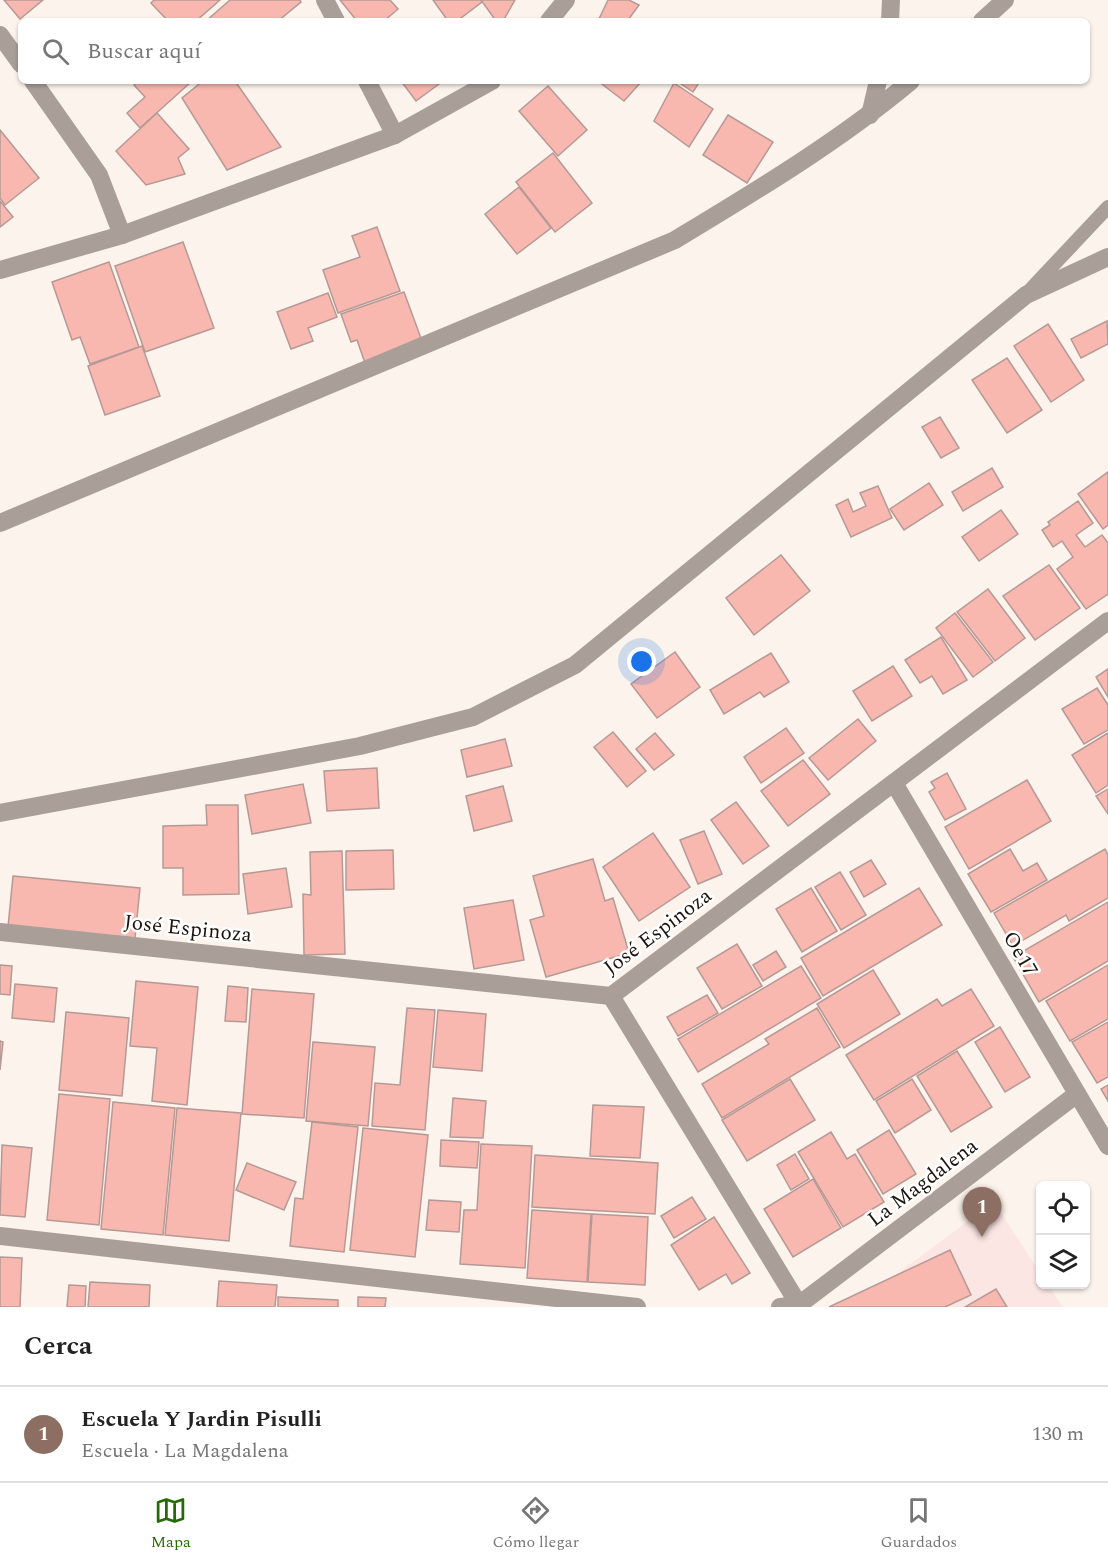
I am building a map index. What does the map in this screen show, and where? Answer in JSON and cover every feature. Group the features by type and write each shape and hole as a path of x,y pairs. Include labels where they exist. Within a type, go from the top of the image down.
{"street":[{"path":"325,0 334,18"},
{"path":"551,18 566,0"},
{"path":"890,18 891,0"},
{"path":"985,18 1005,0"},
{"path":"0,35 18,60"},
{"path":"35,84 99,175 122,236"},
{"path":"369,84 395,135"},
{"path":"0,270 122,236 395,135 487,84"},
{"path":"870,115 877,84"},
{"path":"0,523 675,240 776,179 870,115 907,84"},
{"path":"0,813 360,746 473,717 574,665 1026,295 1108,257"},
{"name":"José Espinoza","path":"0,932 611,996 1108,621"},
{"name":"Oe17","path":"894,783 1108,1146"},
{"path":"611,996 798,1306 780,1307"},
{"name":"La Magdalena","path":"798,1306 1077,1094"},
{"path":"0,1236 637,1307"}],"lane":[{"path":"1026,295 1108,207"}],"shaded area":[{"path":"994,1202 1036,1267 1036,1289 1051,1289 1063,1307 852,1307"}],"building":[{"path":"4,0 43,0 21,18"},
{"path":"154,0 220,0 199,18 165,18 151,3"},
{"path":"230,0 300,0 301,2 282,18 209,18"},
{"path":"340,0 390,0 398,9 388,18 355,18"},
{"path":"433,0 481,0 482,2 461,18 446,18"},
{"path":"481,0 515,0 505,18 494,18"},
{"path":"608,0 629,0 639,5 629,18 599,18"},
{"path":"189,84 140,128 127,113 145,97 134,85"},
{"path":"199,84 237,84 281,147 227,170 182,98"},
{"path":"403,84 439,84 416,101"},
{"path":"602,84 639,84 624,101"},
{"path":"673,84 713,109 689,147 654,121"},
{"path":"681,84 698,84 693,92"},
{"path":"548,86 587,130 558,156 519,111"},
{"path":"157,113 189,149 178,158 185,174 146,185 116,151"},
{"path":"728,115 773,142 747,183 703,155"},
{"path":"0,130 39,178 5,205 0,198"},
{"path":"553,153 592,203 555,232 516,182"},
{"path":"519,187 551,228 517,254 485,214"},
{"path":"0,201 13,217 0,227"},
{"path":"377,227 400,291 338,313 323,270 360,257 352,236"},
{"path":"183,242 214,328 145,352 115,266"},
{"path":"109,262 139,347 90,364 80,337 72,340 52,282"},
{"path":"404,292 422,341 365,363 357,340 351,342 341,314"},
{"path":"328,293 337,317 308,328 313,341 291,349 277,312"},
{"path":"1107,321 1108,344 1081,358 1071,339"},
{"path":"1048,324 1084,380 1051,402 1014,346"},
{"path":"142,346 160,396 105,415 88,366"},
{"path":"1007,358 1042,410 1007,433 972,380"},
{"path":"940,417 959,448 941,458 922,427"},
{"path":"992,468 1003,487 963,511 952,492"},
{"path":"1108,472 1108,525 1103,529 1078,494"},
{"path":"929,483 943,505 904,530 890,509"},
{"path":"878,486 892,518 851,537 836,505 848,499 853,512 866,506 860,493"},
{"path":"1078,501 1093,523 1076,535 1085,547 1102,535 1108,543 1108,594 1086,609 1057,569 1073,557 1062,541 1053,547 1042,530 1050,525 1048,522"},
{"path":"1001,510 1018,534 979,561 962,537"},
{"path":"781,555 810,591 754,635 726,598"},
{"path":"1049,565 1080,608 1035,640 1003,596"},
{"path":"988,589 1025,638 995,661 957,612"},
{"path":"955,613 993,662 973,677 936,628"},
{"path":"941,637 967,680 943,694 932,676 920,683 905,660"},
{"path":"675,652 700,687 657,718 631,684"},
{"path":"771,653 789,682 764,697 760,692 724,714 710,690"},
{"path":"893,666 912,696 872,721 853,691"},
{"path":"1108,669 1108,697 1096,677"},
{"path":"1097,688 1108,705 1108,730 1084,744 1062,709"},
{"path":"858,719 876,741 828,780 809,758"},
{"path":"786,728 804,753 761,783 744,757"},
{"path":"613,732 646,771 627,787 594,747"},
{"path":"655,733 674,755 654,770 636,749"},
{"path":"1108,733 1108,785 1096,793 1072,755"},
{"path":"505,739 512,766 467,777 461,750"},
{"path":"803,760 830,794 788,826 761,791"},
{"path":"377,768 379,808 327,811 324,771"},
{"path":"947,773 966,809 945,820 929,792 935,788 931,782"},
{"path":"1027,780 1051,821 969,869 945,827"},
{"path":"303,784 311,823 252,834 245,795"},
{"path":"503,786 512,821 474,831 466,796"},
{"path":"1108,789 1108,814 1096,796"},
{"path":"736,802 769,846 743,864 711,820"},
{"path":"206,805 238,805 239,894 183,895 183,868 163,868 163,826 207,825"},
{"path":"704,831 722,874 698,884 680,840"},
{"path":"653,833 690,887 639,921 603,867"},
{"path":"1010,849 1023,871 1037,863 1047,880 991,912 968,874"},
{"path":"1105,849 1108,855 1108,898 1069,921 1066,915 1013,946 994,913"},
{"path":"393,850 394,889 346,890 346,851"},
{"path":"342,851 345,954 304,955 303,894 311,895 310,852"},
{"path":"593,859 605,901 613,898 629,953 546,977 530,920 544,916 533,876"},
{"path":"871,860 886,884 864,897 850,872"},
{"path":"286,868 292,907 248,914 243,874"},
{"path":"840,872 866,915 841,930 815,887"},
{"path":"13,876 140,888 135,938 8,927"},
{"path":"811,888 837,931 802,952 776,909"},
{"path":"919,888 942,925 823,996 801,958"},
{"path":"513,900 524,960 474,969 464,908"},
{"path":"1108,902 1108,961 1039,1002 1013,957"},
{"path":"737,944 762,986 722,1009 697,968"},
{"path":"776,951 786,967 763,981 753,965"},
{"path":"0,965 12,966 10,995 0,994"},
{"path":"1108,965 1108,1019 1070,1041 1046,1001"},
{"path":"801,966 821,998 698,1072 678,1039"},
{"path":"873,970 900,1014 844,1048 817,1004"},
{"path":"136,981 198,987 187,1105 152,1101 157,1048 130,1046"},
{"path":"15,984 57,988 54,1022 12,1018"},
{"path":"228,986 248,988 246,1022 225,1021"},
{"path":"252,989 314,994 304,1118 242,1114"},
{"path":"971,989 994,1026 874,1100 846,1055 937,999 942,1006"},
{"path":"707,995 718,1013 678,1036 667,1017"},
{"path":"407,1008 435,1010 425,1130 372,1126 375,1083 400,1085"},
{"path":"817,1008 840,1047 722,1118 702,1084 769,1044 765,1039"},
{"path":"438,1010 486,1014 482,1071 433,1067"},
{"path":"66,1012 129,1018 122,1096 59,1090"},
{"path":"1108,1022 1108,1077 1097,1083 1072,1042"},
{"path":"1000,1027 1030,1077 1005,1092 975,1042"},
{"path":"0,1041 3,1042 0,1070"},
{"path":"313,1042 375,1047 368,1126 306,1121"},
{"path":"957,1051 992,1107 951,1132 917,1076"},
{"path":"790,1079 815,1120 747,1161 722,1120"},
{"path":"912,1079 931,1110 895,1133 876,1101"},
{"path":"1108,1085 1108,1101 1101,1089"},
{"path":"59,1094 110,1099 99,1225 47,1220"},
{"path":"453,1098 486,1101 483,1138 450,1137"},
{"path":"113,1102 175,1108 163,1235 101,1229"},
{"path":"593,1105 644,1107 640,1158 590,1156"},
{"path":"177,1108 241,1113 229,1241 165,1235"},
{"path":"312,1122 358,1127 344,1252 290,1246 295,1198 303,1199"},
{"path":"363,1128 428,1135 415,1257 350,1250"},
{"path":"889,1130 916,1174 883,1194 857,1150"},
{"path":"831,1132 847,1159 855,1154 884,1202 843,1227 798,1152"},
{"path":"441,1140 479,1142 477,1168 440,1166"},
{"path":"481,1144 532,1146 525,1268 460,1264 464,1210 477,1210"},
{"path":"2,1145 32,1148 25,1217 0,1215"},
{"path":"795,1154 809,1179 791,1190 777,1165"},
{"path":"535,1155 658,1163 655,1214 532,1207"},
{"path":"247,1163 296,1182 284,1210 236,1190"},
{"path":"813,1179 841,1228 793,1257 764,1209"},
{"path":"692,1197 706,1219 674,1238 661,1216"},
{"path":"429,1200 461,1202 459,1232 426,1230"},
{"path":"532,1210 591,1214 587,1282 527,1278"},
{"path":"592,1214 648,1217 645,1285 588,1282"},
{"path":"714,1217 750,1273 732,1284 726,1274 699,1290 671,1245"},
{"path":"950,1250 971,1295 945,1307 829,1307"},
{"path":"0,1257 22,1258 20,1307 0,1307"},
{"path":"219,1281 277,1285 275,1307 217,1307"},
{"path":"90,1282 150,1285 149,1307 88,1307"},
{"path":"69,1285 86,1286 85,1307 67,1307"},
{"path":"996,1289 1007,1307 965,1307"},
{"path":"278,1297 338,1300 338,1307 278,1307"},
{"path":"358,1297 386,1298 385,1307 358,1307"}],"place":[{"name":"Escuela Y Jardin Pisulli","path":"982,1237"}]}
